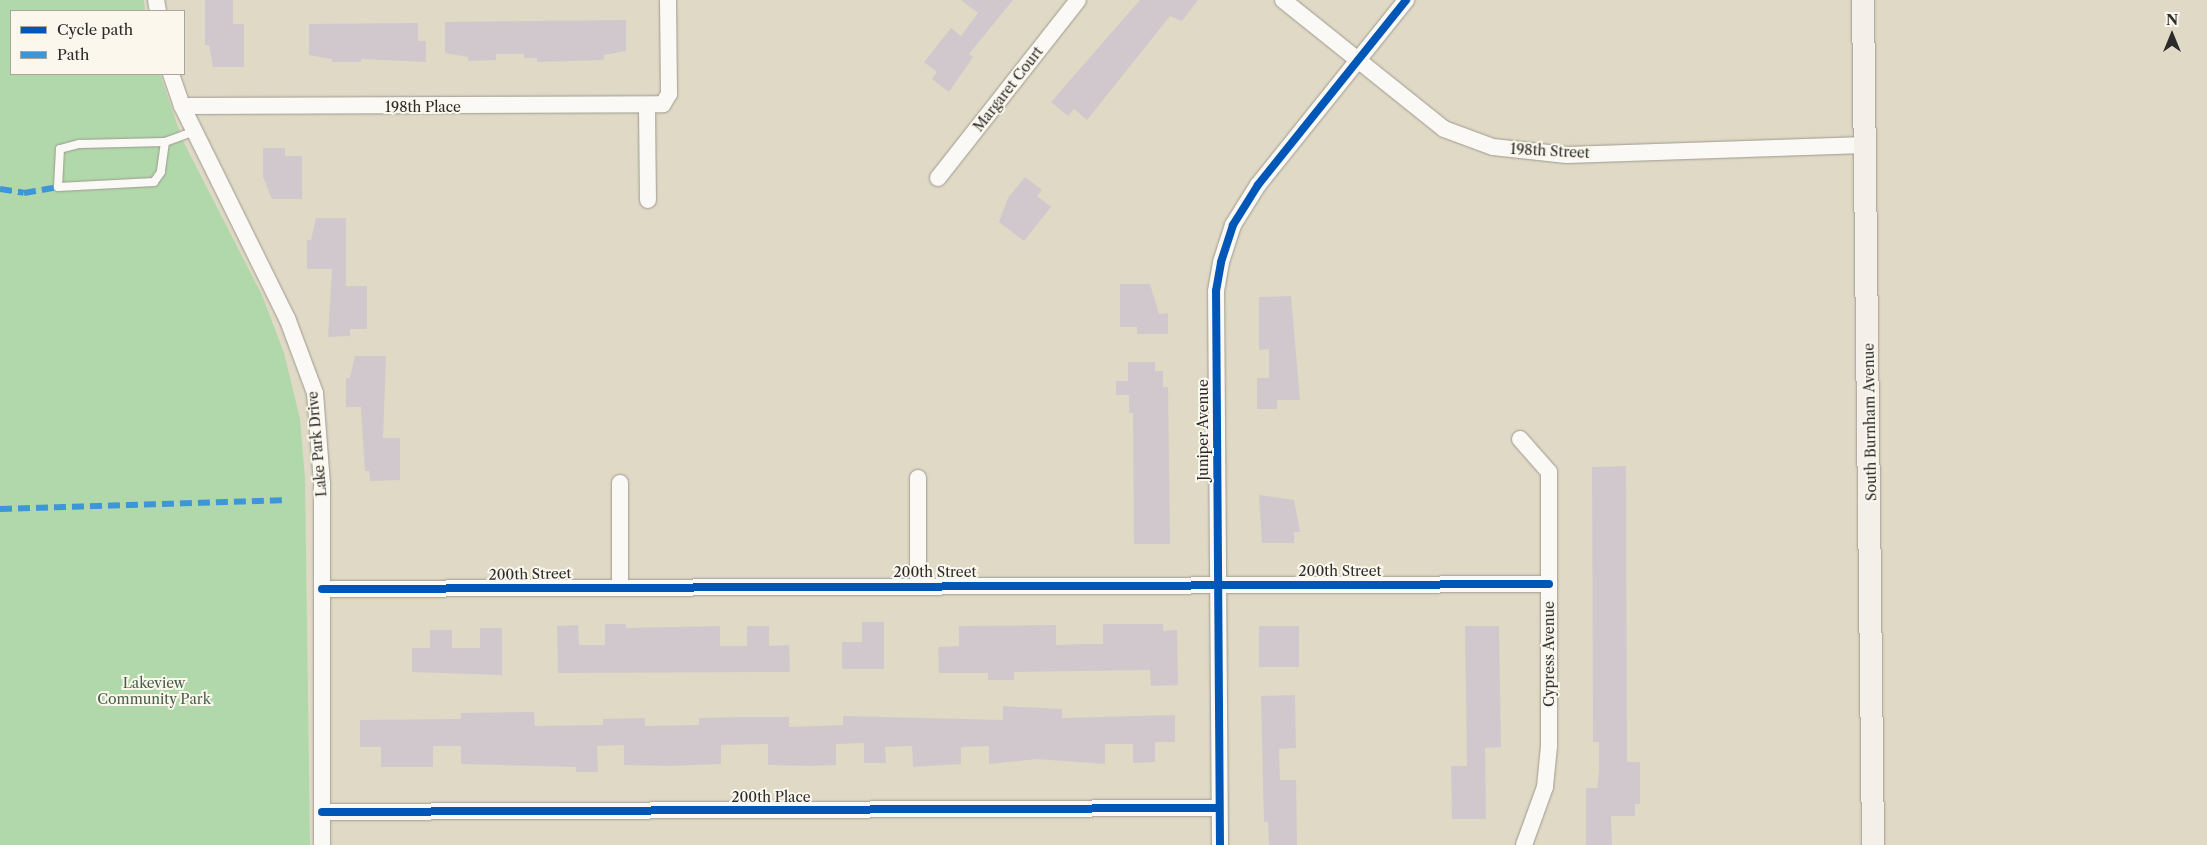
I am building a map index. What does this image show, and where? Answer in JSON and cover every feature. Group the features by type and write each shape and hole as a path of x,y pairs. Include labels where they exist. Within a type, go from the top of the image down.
{"main road":[{"name":"South Burnham Avenue","path":"1863,0 1873,845"}],"street":[{"name":"198th Place","path":"182,106 647,107 664,104 669,94 668,0"},
{"name":"Margaret Court","path":"938,178 1078,0"},
{"name":"198th Street","path":"1283,0 1444,129 1493,147 1567,155 1865,145"},
{"name":"Juniper Avenue","path":"1220,845 1216,584 1216,291 1220,262 1244,205 1360,61 1406,0"},
{"name":"Lake Park Drive","path":"171,75 182,106 287,318 315,393 322,485 322,845"},
{"path":"647,107 648,200"},
{"name":"Cypress Avenue","path":"1520,439 1549,472 1549,746 1545,787 1524,845"},
{"path":"918,478 918,585"},
{"path":"620,483 620,585"},
{"name":"200th Street","path":"322,589 620,585 1549,584"},
{"name":"200th Place","path":"322,812 1220,808"}],"lane":[{"path":"165,142 161,172 154,182 58,187 60,149 79,144 165,142 195,131"}],"green space":[{"name":"Lakeview Community Park","path":"0,0 144,0 145,10 10,10 10,75 160,75 182,139 262,295 284,353 300,419 305,478 310,845 0,845"}],"building":[{"path":"205,0 233,0 233,24 244,24 244,67 213,67 209,45 205,45"},
{"path":"961,0 1013,0 969,54 973,57 949,92 932,79 937,72 924,62 951,28 961,36 978,13"},
{"path":"1140,0 1198,0 1182,21 1170,16 1087,120 1074,109 1068,116 1051,102"},
{"path":"626,20 626,51 604,55 604,60 537,62 537,58 524,58 524,54 496,54 496,60 468,61 468,57 445,53 445,22"},
{"path":"418,23 418,41 426,41 426,62 361,59 361,62 332,62 332,59 309,55 309,24"},
{"path":"263,148 285,148 285,156 302,156 302,199 272,199 263,177"},
{"path":"1025,177 1042,190 1037,196 1051,207 1024,241 999,222 1008,198"},
{"path":"316,218 346,218 346,286 367,286 367,329 350,329 350,336 328,337 332,269 307,269 307,240 311,240"},
{"path":"1120,284 1150,284 1159,314 1168,313 1168,334 1137,334 1137,327 1120,327"},
{"path":"1291,296 1300,400 1277,400 1277,409 1257,409 1257,378 1269,378 1269,349 1259,350 1259,297"},
{"path":"355,356 386,356 383,438 400,438 400,480 370,481 369,471 365,471 361,407 346,407 346,378 350,378"},
{"path":"1128,362 1155,362 1155,371 1163,371 1163,387 1168,387 1170,544 1134,544 1133,413 1129,413 1129,395 1116,395 1116,381 1128,381"},
{"path":"1626,466 1627,762 1640,762 1640,804 1635,804 1635,816 1611,816 1612,845 1586,845 1586,788 1597,788 1599,772 1599,742 1593,742 1592,467"},
{"path":"1259,495 1294,500 1300,532 1294,532 1294,543 1262,543"},
{"path":"862,622 884,622 884,669 842,669 842,642 862,642"},
{"path":"605,624 626,624 626,628 720,626 720,646 747,646 747,626 769,626 769,646 789,645 790,672 558,673 557,626 578,625 579,645 605,645"},
{"path":"1103,624 1163,624 1163,631 1177,630 1178,685 1151,686 1150,670 1014,672 1014,680 988,680 988,673 939,673 938,647 959,646 959,626 1056,625 1056,645 1103,644"},
{"path":"1259,626 1299,626 1299,667 1259,667"},
{"path":"1465,626 1499,626 1501,747 1485,748 1486,819 1452,819 1451,766 1467,766"},
{"path":"480,628 502,628 502,675 412,672 412,648 430,648 430,630 452,630 452,648 480,648"},
{"path":"1295,695 1296,748 1279,749 1280,780 1296,780 1297,845 1269,845 1268,822 1264,822 1261,696"},
{"path":"1003,706 1062,709 1062,718 1175,715 1175,742 1155,742 1155,762 1133,763 1133,744 1105,744 1105,764 1037,759 989,764 989,746 961,747 961,764 913,767 912,746 885,747 886,763 864,763 864,743 836,744 836,765 812,766 768,765 768,744 721,745 721,764 669,766 624,765 624,745 597,746 598,772 576,772 576,767 461,764 461,746 433,746 433,767 381,767 381,747 360,747 360,720 461,719 461,713 534,712 535,726 603,725 603,719 645,718 645,726 699,725 699,718 789,717 789,727 843,725 843,716 1003,720"}],"marked path":[{"path":"0,189 24,193 58,187"},
{"path":"0,509 282,500"}],"cycle path":[{"path":"1220,845 1216,291 1221,262 1233,225 1258,185 1406,0"},
{"path":"322,589 1549,584"},
{"path":"322,812 1219,808"}]}
